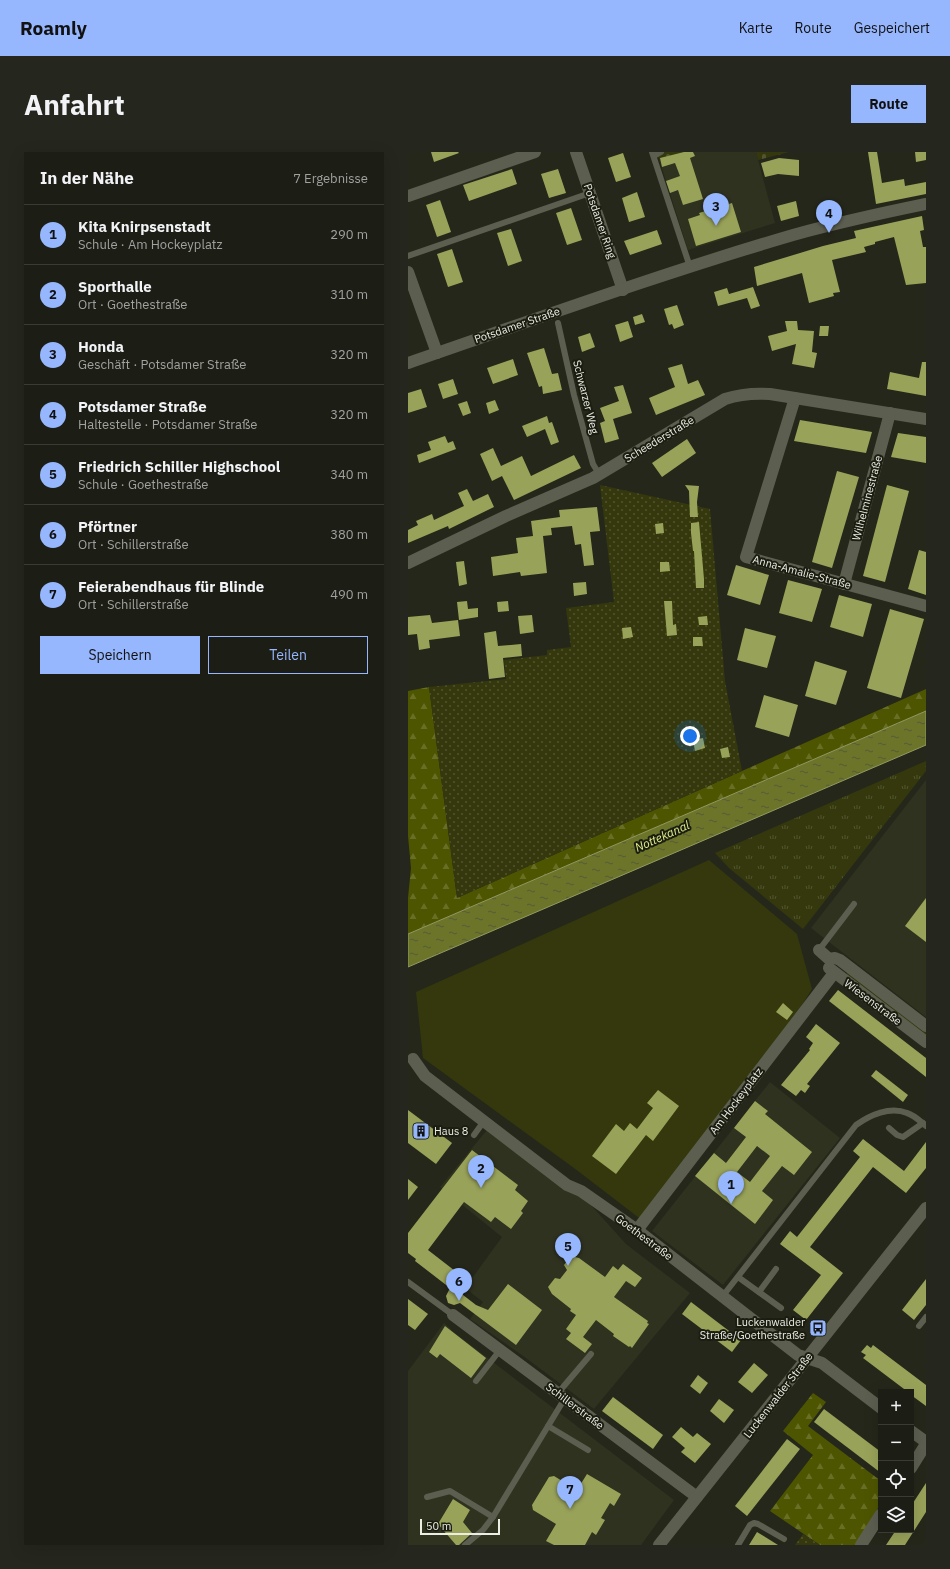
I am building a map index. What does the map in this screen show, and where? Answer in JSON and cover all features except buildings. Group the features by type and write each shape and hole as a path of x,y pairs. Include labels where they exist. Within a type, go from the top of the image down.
{"street":[{"path":"408,196 535,152"},
{"name":"Potsdamer Ring","path":"576,152 623,290"},
{"name":"Potsdamer Straße","path":"408,363 690,267 795,235 851,220 926,204"},
{"path":"408,272 437,353"},
{"name":"Scheederstraße","path":"408,563 599,474 725,399 753,393 770,394 926,419"},
{"name":"Anna-Amalie-Straße","path":"795,398 746,557 926,606"},
{"name":"Wilhelminestraße","path":"844,584 890,413"},
{"name":"Wiesenstraße","path":"818,950 829,958 840,960 926,1026"},
{"name":"Wiesenstraße","path":"829,958 829,968 926,1042"},
{"name":"Am Hockeyplatz","path":"638,1230 834,972"},
{"name":"Goethestraße","path":"413,1059 425,1076 567,1185 581,1191 638,1230 798,1355 822,1363 878,1406"},
{"name":"Luckenwalder Straße","path":"660,1545 925,1210"},
{"name":"Schillerstraße","path":"454,1315 697,1497"},
{"path":"914,1433 926,1443 914,1463"},
{"path":"861,1545 878,1519"}],"lane":[{"path":"661,152 653,154 690,267"},
{"path":"408,256 590,193"},
{"name":"Schwarzer Weg","path":"558,323 574,395 593,464 599,474"},
{"path":"818,950 854,904"},
{"path":"722,1297 856,1125 876,1114 891,1111 908,1113 925,1125 903,1137 897,1135 889,1128"},
{"path":"474,1135 484,1121"},
{"path":"759,1292 776,1269"},
{"path":"738,1277 781,1308"},
{"path":"408,1282 454,1315"},
{"path":"919,1326 926,1317"},
{"path":"476,1381 500,1350"},
{"path":"465,1545 483,1530 493,1517 548,1426 562,1396 591,1354"},
{"path":"548,1426 588,1450"},
{"path":"427,1497 450,1491 493,1517"},
{"path":"738,1545 750,1526 754,1523 784,1539"}],"shaded area":[{"path":"682,152 756,152 775,223 688,250 659,159"},
{"path":"926,780 926,1017 811,928"},
{"path":"770,1082 840,1138 723,1285 652,1231"},
{"path":"487,1130 580,1193 626,1244 690,1293 594,1409 526,1358 470,1319 483,1302 465,1288 502,1237 440,1187"},
{"path":"444,1323 451,1330 674,1500 641,1545 408,1545 408,1371"}],"green space":[{"path":"656,152 684,152 659,159"},
{"path":"756,152 789,152 758,160"},
{"path":"600,485 710,509 725,681 742,771 457,898 429,687 506,679 504,660 547,655 547,650 571,647 566,608 614,602"},
{"path":"429,687 457,898 926,689 926,711 408,934 408,898 411,868 408,836 408,691"},
{"path":"926,761 926,771 803,929 729,868 715,853"},
{"path":"709,860 797,934 812,989 785,1032 643,1221 578,1171 423,1058 416,992"},
{"path":"849,971 926,1031 926,1036 845,976"},
{"path":"813,1393 826,1402 808,1426 878,1479 878,1508 859,1545 820,1545 770,1511 813,1455 783,1431"},
{"path":"803,1534 820,1545 795,1545"}],"water":[{"name":"Nottekanal","path":"926,711 926,745 408,967 408,934"}],"place":[{"name":"Honda","path":"716,226"},
{"name":"Potsdamer Straße","path":"829,233"},
{"name":"Haus 8","path":"421,1131"},
{"name":"Sporthalle","path":"481,1188"},
{"name":"Kita Knirpsenstadt","path":"731,1204"},
{"name":"Friedrich Schiller Highschool","path":"568,1266"},
{"name":"Pförtner","path":"459,1301"},
{"name":"Luckenwalder Straße/Goethestraße","path":"818,1328"},
{"name":"Feierabendhaus für Blinde","path":"570,1509"}]}
